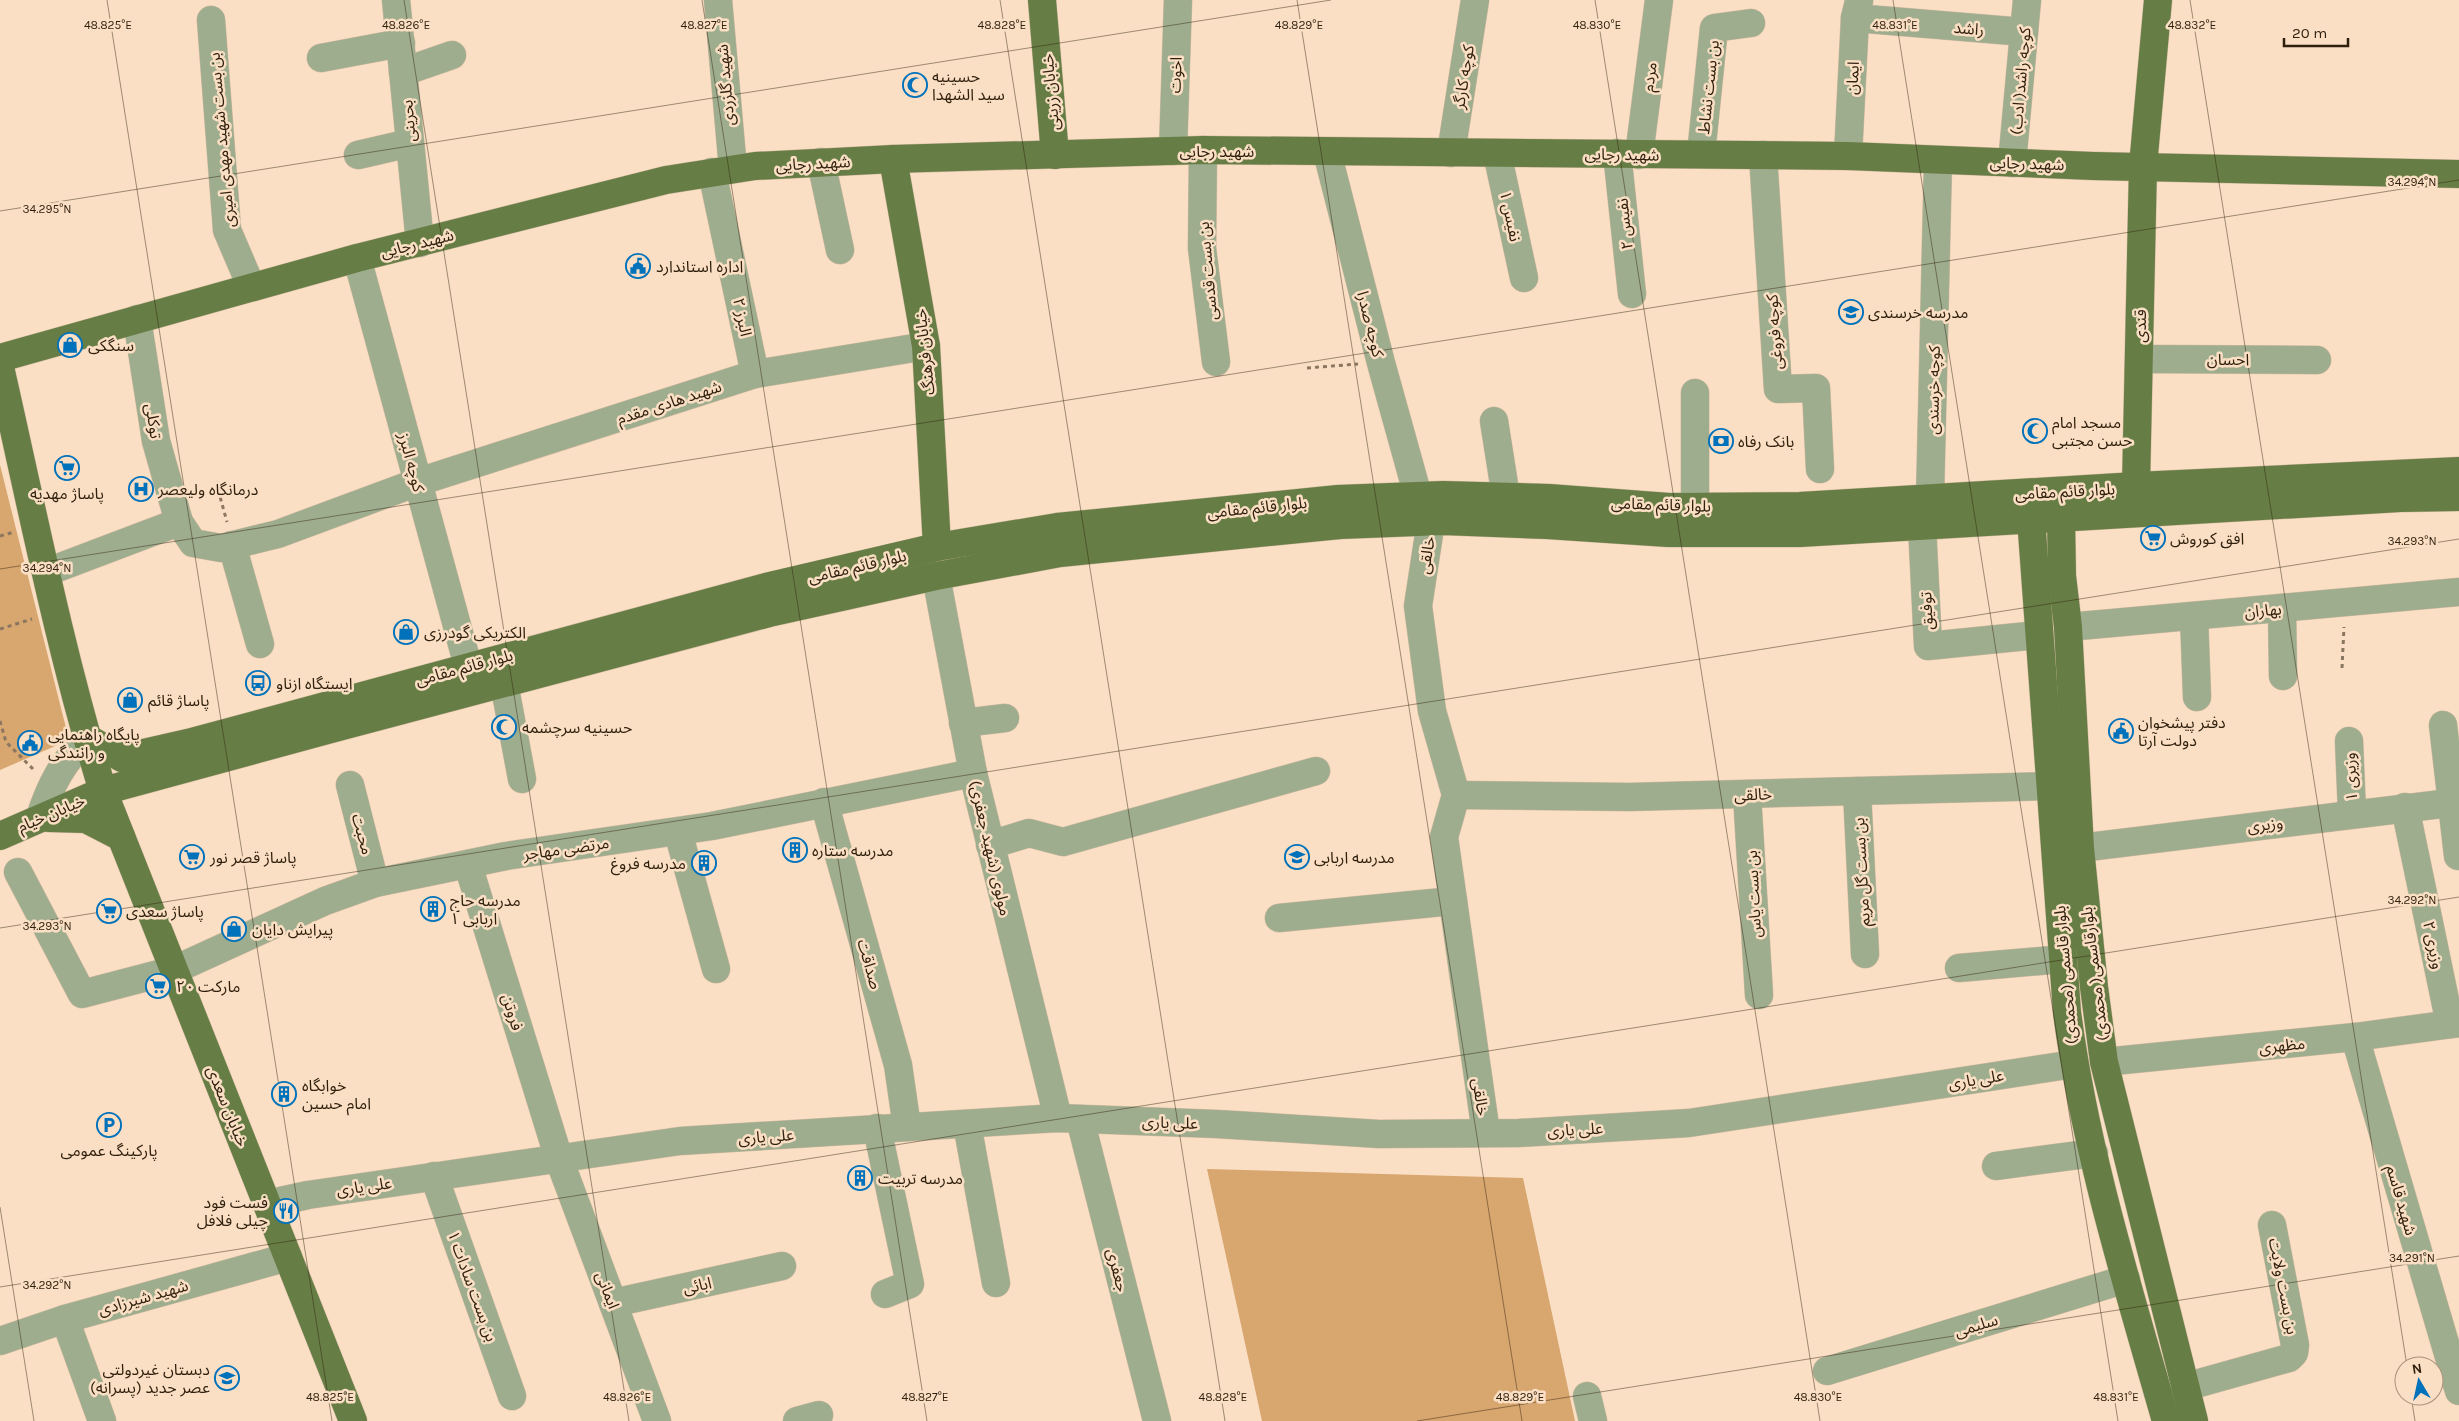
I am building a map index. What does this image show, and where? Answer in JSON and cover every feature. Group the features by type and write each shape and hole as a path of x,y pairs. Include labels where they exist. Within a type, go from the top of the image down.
{"main road":[{"name":"خیابان زرینی","path":"1042,0 1055,155"},
{"name":"قندی","path":"2136,486 2143,166 2158,0"},
{"name":"شهید رجایی","path":"0,358 251,286 666,180 722,171 821,162 1204,150 1848,156 1938,161 2459,174"},
{"name":"خیابان فرهنگ","path":"892,159 926,346 937,547"},
{"name":"خیابان سعدی","path":"0,367 46,572 103,791 353,1421"},
{"name":"بلوار قائم مقامی","path":"103,791 504,683 727,611 937,547 1057,527 1338,499 1418,496 1506,497 1548,512 1668,533 1800,533 2061,517 2400,486 2459,471"},
{"name":"بلوار قائم مقامی","path":"88,738 122,758 188,743 468,666 727,611 1060,553 1340,525 1431,521 1548,512 1669,507 1800,506 2136,486 2400,486 2459,497"},
{"name":"بلوارقاسمی( محمدی)","path":"2061,517 2062,576 2068,627 2080,848 2094,987 2104,1062 2194,1421"},
{"name":"بلوار قاسمی (محمدی)","path":"2031,518 2062,959 2074,1064 2126,1279 2166,1421"},
{"path":"2035,578 2053,572 2062,576"},
{"name":"خیابان خیام","path":"3,832 103,791"},
{"path":"40,817 86,819 122,837"},
{"path":"2074,1064 2104,1062"}],"street":[{"name":"بحرینی","path":"396,0 420,242"},
{"name":"شهید گلزردی","path":"718,0 722,171"},
{"name":"اخوت","path":"1173,151 1178,0"},
{"name":"کوچه کارگر","path":"1451,153 1475,0"},
{"name":"مردم","path":"1628,154 1659,0"},
{"name":"کوچه راشد( ادب)","path":"2012,162 2027,0"},
{"name":"راشد","path":"1857,9 2024,32"},
{"name":"ایمان","path":"1848,156 1857,9"},
{"name":"بن بست شهید مهدی امیری","path":"211,20 227,230 251,286"},
{"name":"بن بست نشاط","path":"1701,154 1714,28 1751,23"},
{"path":"320,58 401,43"},
{"path":"404,72 452,54"},
{"path":"358,155 410,143"},
{"name":"بن بست قدسی","path":"1204,150 1202,248 1216,362"},
{"name":"کوچه صدرا","path":"1327,152 1381,363 1418,496"},
{"name":"نفیس ‍۱","path":"1497,153 1524,278"},
{"name":"نفیس ۲","path":"1628,154 1632,294"},
{"name":"کوچه فروغی","path":"1763,155 1778,389 1816,388 1820,469"},
{"name":"کوچه خرسندی","path":"1930,499 1938,161"},
{"path":"821,162 840,250"},
{"name":"البرز ۲","path":"722,171 756,374"},
{"name":"کوچه البرز","path":"357,258 468,666"},
{"name":"توکلی","path":"136,319 156,441 179,522 193,543 221,548 232,545"},
{"name":"شهید هادی مقدم","path":"232,545 278,534 418,482 756,374 926,346"},
{"name":"احسان","path":"2140,359 2317,360"},
{"path":"1695,394 1695,507"},
{"path":"1494,421 1506,497"},
{"name":"خالقی","path":"1431,521 1418,606 1432,711 1456,795 1444,837 1486,1133"},
{"path":"46,572 179,522"},
{"name":"توفیق","path":"1922,525 1928,646 2038,635"},
{"path":"232,545 260,644"},
{"name":"مولوی (شهید جعفری)","path":"936,576 973,773 990,845 1069,1119"},
{"name":"بهاران","path":"2068,627 2459,592"},
{"path":"2282,608 2283,676"},
{"path":"2194,616 2197,697"},
{"path":"504,683 522,780"},
{"path":"963,723 1005,718"},
{"path":"2443,725 2450,803 2458,856"},
{"path":"40,817 50,787 70,756 88,738"},
{"name":"وزیری ۱","path":"2349,742 2352,813"},
{"path":"990,845 1029,832 1063,842 1316,771"},
{"name":"مرتضی مهاجر","path":"18,872 82,994 174,970 325,901 375,883 506,856 678,832 973,773"},
{"name":"محبت","path":"350,785 375,883"},
{"name":"خالقی","path":"1456,795 1630,797 2049,786"},
{"name":"بن بست گل مریم","path":"1857,791 1865,954"},
{"name":"بن بست یاس","path":"1747,794 1759,994"},
{"name":"صداقت","path":"824,802 898,1065 907,1127"},
{"name":"وزیری","path":"2080,848 2352,813 2450,803"},
{"name":"وزیری ۲","path":"2405,808 2454,1024"},
{"path":"678,832 716,969"},
{"name":"فروتن","path":"468,865 559,1159"},
{"path":"1279,918 1453,901"},
{"path":"1959,968 2062,959"},
{"name":"مظهری","path":"2104,1062 2356,1037 2454,1024"},
{"name":"شهید قاسم","path":"2356,1037 2459,1391"},
{"name":"علی یاری","path":"267,1204 308,1195 680,1141 877,1128 1069,1119 1217,1124 1379,1134 1486,1133 1689,1123 2074,1064"},
{"name":"جعفری","path":"1069,1119 1157,1421"},
{"path":"967,1124 996,1283"},
{"path":"877,1128 910,1284 885,1294"},
{"path":"1996,1166 2094,1153"},
{"name":"ایمانی","path":"559,1159 657,1421"},
{"name":"بن بست سادات ۱","path":"434,1176 512,1396"},
{"name":"بن بست ولایت","path":"2185,1387 2289,1358 2294,1353 2296,1345 2272,1225"},
{"name":"شهید شیرزادی","path":"0,1341 65,1319 288,1257"},
{"name":"ابائی","path":"613,1303 782,1266"},
{"name":"سلیمی","path":"1827,1371 2126,1279"},
{"path":"65,1319 102,1421"}],"path":[{"path":"1307,368 1381,363"},
{"path":"216,482 232,545"},
{"path":"2342,668 2345,603"},
{"path":"0,629 56,612"},
{"path":"0,721 6,742 50,787"}],"shaded area":[{"path":"0,465 69,740 0,770"},
{"path":"1207,1169 1523,1178 1575,1421 1262,1421"}],"place":[{"name":"حسینیه سید الشهدا","path":"915,85"},
{"name":"اداره استاندارد","path":"638,266"},
{"name":"مدرسه خرسندی","path":"1851,312"},
{"name":"سنگکی","path":"70,345"},
{"name":"مسجد امام حسن مجتبی","path":"2035,431"},
{"name":"بانک رفاه","path":"1721,441"},
{"name":"پاساژ مهدیه","path":"67,468"},
{"name":"درمانگاه ولیعصر","path":"141,489"},
{"name":"افق کوروش","path":"2153,538"},
{"name":"الکتریکی گودرزی","path":"406,632"},
{"name":"ایستگاه ازناو","path":"258,683"},
{"name":"پاساژ قائم","path":"130,700"},
{"name":"حسینیه سرچشمه","path":"504,727"},
{"name":"دفتر پیشخوان دولت آرتا","path":"2121,731"},
{"name":"پایگاه راهنمایی و رانندگی","path":"30,743"},
{"name":"مدرسه ستاره","path":"795,850"},
{"name":"پاساژ قصر نور","path":"192,857"},
{"name":"مدرسه اربابی","path":"1297,857"},
{"name":"مدرسه فروغ","path":"704,863"},
{"name":"مدرسه حاج اربابی ۱","path":"433,909"},
{"name":"پاساژ سعدی","path":"109,911"},
{"name":"پیرایش دایان","path":"234,929"},
{"name":"مارکت ۲۰","path":"158,986"},
{"name":"خوابگاه امام حسین","path":"284,1094"},
{"name":"پارکینگ عمومی","path":"109,1125"},
{"name":"مدرسه تربیت","path":"860,1178"},
{"name":"فست فود چیلی فلافل","path":"286,1211"},
{"name":"دبستان غیردولتی عصر جدید (پسرانه)","path":"227,1378"}]}
